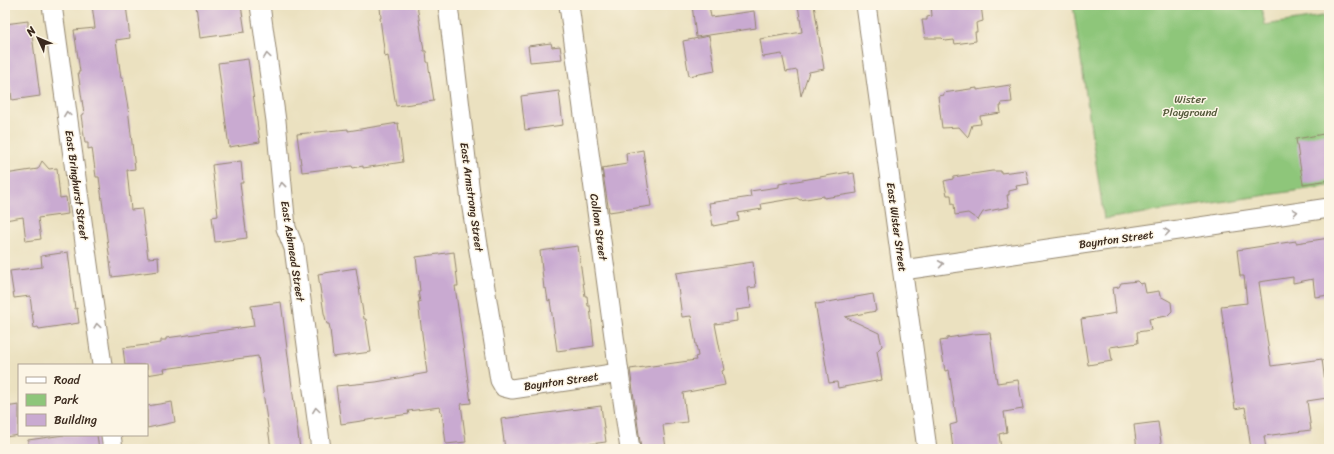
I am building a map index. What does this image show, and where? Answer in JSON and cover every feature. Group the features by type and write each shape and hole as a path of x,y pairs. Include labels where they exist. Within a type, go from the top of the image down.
{"street":[{"name":"East Bringhurst Street","path":"52,5 102,364"},
{"name":"East Ashmead Street","path":"260,5 276,121 286,228 294,248 321,449"},
{"name":"East Armstrong Street","path":"448,5 471,202 500,380 504,387"},
{"name":"Collom Street","path":"569,5 630,449"},
{"name":"East Wister Street","path":"866,5 927,449"},
{"name":"Baynton Street","path":"902,270 1329,208"},
{"name":"Baynton Street","path":"504,387 512,389 619,373"},
{"path":"111,436 113,449"}],"green space":[{"name":"Wister Playground","path":"1073,5 1261,5 1265,25 1329,15 1329,186 1104,219"}],"building":[{"path":"92,5 126,5 130,38 116,40 121,78 123,78 128,108 135,169 127,170 131,210 142,209 148,258 158,257 159,271 112,277 99,177 96,177 92,148 88,149 88,143 85,143 81,115 84,114 78,72 80,72 74,30 95,28"},
{"path":"196,5 241,5 245,32 200,38"},
{"path":"382,5 417,5 434,101 396,106 388,56 385,57 380,18 380,7 382,7"},
{"path":"692,5 709,5 711,17 754,11 756,28 696,37"},
{"path":"798,5 814,5 824,69 809,72 801,96 797,70 786,72 782,54 763,57 760,39 802,32"},
{"path":"931,5 981,5 983,21 976,23 976,41 955,44 954,40 945,41 942,38 925,38 922,20 927,20 927,17 932,16"},
{"path":"28,21 28,27 31,27 40,96 12,100 5,46 5,24"},
{"path":"709,36 715,71 689,76 683,41"},
{"path":"551,43 552,47 560,46 562,59 530,62 528,46"},
{"path":"248,59 260,142 229,147 218,63"},
{"path":"1010,85 1012,102 1001,103 1001,113 980,116 981,124 972,125 968,137 959,127 942,128 938,96 944,95 943,93"},
{"path":"559,91 563,125 525,130 521,96"},
{"path":"398,123 403,162 363,168 363,166 353,168 352,166 302,172 297,134 348,129 348,131"},
{"path":"1329,133 1329,180 1303,184 1296,139"},
{"path":"643,150 651,206 609,212 602,168 627,164 626,153"},
{"path":"42,161 49,169 57,168 60,198 66,197 68,214 38,218 41,239 26,241 23,217 5,220 5,174 38,169"},
{"path":"241,161 243,183 240,183 247,238 215,242 212,217 218,216 212,165"},
{"path":"1026,170 1029,184 1016,186 1017,189 1009,191 1009,195 1007,195 1009,207 983,212 978,220 968,213 955,215 954,204 952,204 951,195 947,195 944,181 953,179 953,177 992,171 1001,171 1001,173"},
{"path":"849,172 849,174 854,173 857,193 800,200 797,198 761,204 762,209 738,213 739,221 713,226 709,203 751,197 750,191 779,187 779,184"},
{"path":"1329,238 1329,295 1315,297 1313,279 1293,283 1293,277 1259,282 1271,366 1322,359 1327,398 1307,401 1311,430 1264,436 1266,449 1251,449 1245,407 1235,409 1221,306 1247,303 1244,276 1240,276 1237,250 1296,241 1296,243"},
{"path":"578,246 585,296 587,296 588,306 590,306 594,346 557,351 550,300 548,301 546,288 544,289 540,251"},
{"path":"68,252 75,309 77,308 79,323 39,329 38,327 34,328 30,296 14,298 10,271 42,267 41,256"},
{"path":"454,252 458,286 455,286 471,403 461,404 466,442 446,444 440,407 408,411 409,414 341,424 336,386 376,382 427,373 418,302 420,302 418,291 420,291 416,257"},
{"path":"753,262 756,287 748,288 751,308 736,310 737,321 715,324 724,370 722,371 725,385 683,393 687,422 663,425 666,449 641,449 630,369 696,360 695,357 698,356 691,316 682,317 676,273"},
{"path":"356,268 371,352 333,357 330,329 324,313 318,274"},
{"path":"1137,281 1140,284 1144,283 1146,293 1159,291 1160,296 1171,302 1172,311 1167,316 1149,319 1151,330 1137,332 1138,343 1110,347 1112,361 1088,365 1081,319 1116,313 1113,288 1119,287 1121,283"},
{"path":"873,294 876,311 845,317 879,333 882,346 877,351 882,380 838,388 837,382 829,383 815,303 817,304"},
{"path":"281,302 300,449 271,449 258,356 164,369 165,372 148,375 148,364 125,364 123,348 161,343 161,340 166,340 166,338 254,326 251,306"},
{"path":"990,333 997,383 1018,380 1023,409 1004,412 1007,432 999,434 1001,449 953,449 950,425 957,423 949,370 945,371 940,341 947,340 947,338"},
{"path":"172,402 175,422 148,428 148,406"},
{"path":"18,405 18,435 5,437 5,407"},
{"path":"601,406 606,442 549,449 505,449 501,419"},
{"path":"1158,422 1162,449 1137,449 1134,425"},
{"path":"57,436 97,436 99,449 28,449 28,440"}]}
